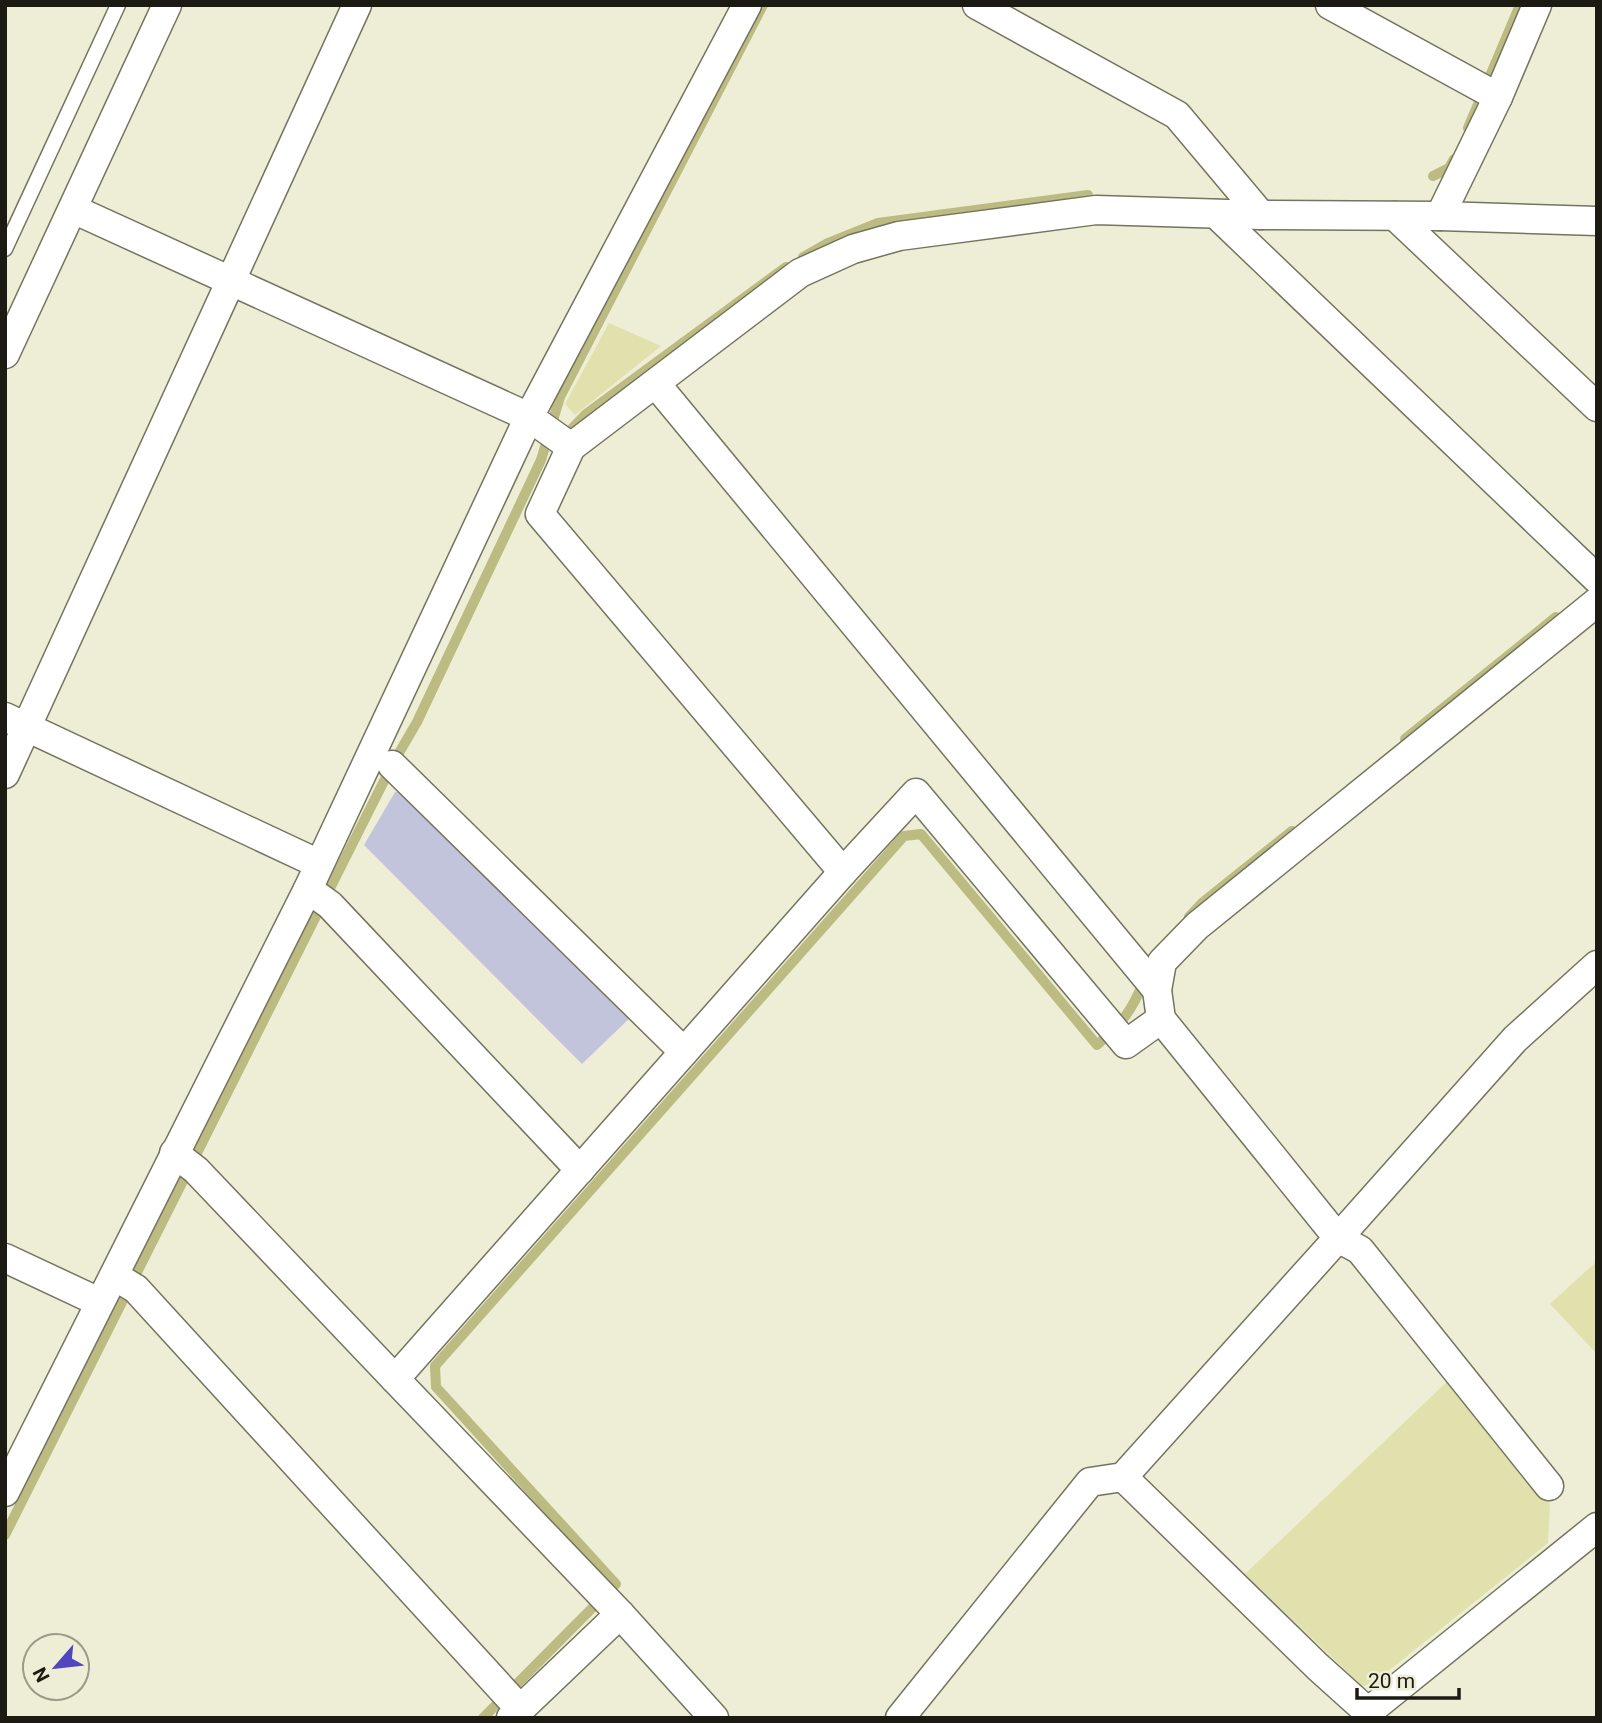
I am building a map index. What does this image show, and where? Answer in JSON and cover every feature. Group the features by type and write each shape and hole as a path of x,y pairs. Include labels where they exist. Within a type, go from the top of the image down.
{"street":[{"path":"5,354 167,5"},
{"path":"5,774 16,722 230,279 357,5"},
{"path":"5,1492 99,1303 125,1283 318,888 551,433 747,5"},
{"path":"976,5 1177,115 1261,215"},
{"path":"1330,5 1489,92"},
{"path":"1440,216 1489,92 1529,8"},
{"path":"72,209 230,279 551,433"},
{"path":"551,433 656,384 800,273 853,249 899,236 1096,211 1597,221"},
{"path":"1150,981 1162,962 1197,926 1596,586 1216,214"},
{"path":"1395,216 1597,407"},
{"path":"656,384 1150,981 1161,1019 1338,1238 1360,1250 1549,1486"},
{"path":"551,433 540,514 843,872"},
{"path":"16,722 318,888 580,1170"},
{"path":"392,765 684,1052"},
{"path":"395,1379 916,793 1126,1044 1161,1019"},
{"path":"900,1718 1090,1482 1123,1477 1515,1039 1597,965"},
{"path":"184,1160 608,1602 714,1718"},
{"path":"5,1258 99,1303"},
{"path":"125,1283 512,1704 608,1602"},
{"path":"1123,1477 1369,1715 1597,1527"}],"lane":[{"path":"5,249 118,5"}],"green space":[{"path":"609,323 661,346 575,415 565,404"},
{"path":"1597,1261 1597,1354 1550,1304"},
{"path":"1453,1376 1550,1504 1548,1543 1372,1684 1362,1686 1245,1574"}],"building":[{"path":"410,790 633,1015 582,1064 364,845 395,792"}],"waterway":[{"path":"5,1535 392,765 417,722 541,460 560,397 763,5"},
{"path":"1468,128 1520,5"},
{"path":"1433,176 1449,168 1454,159"},
{"path":"803,257 826,244 878,223 1088,195"},
{"path":"563,438 586,414 786,267"},
{"path":"1405,739 1556,617"},
{"path":"1189,917 1202,903 1292,831"},
{"path":"483,1718 616,1584 436,1387 435,1366 904,836 921,834 1097,1045 1125,1016 1144,981"}]}
